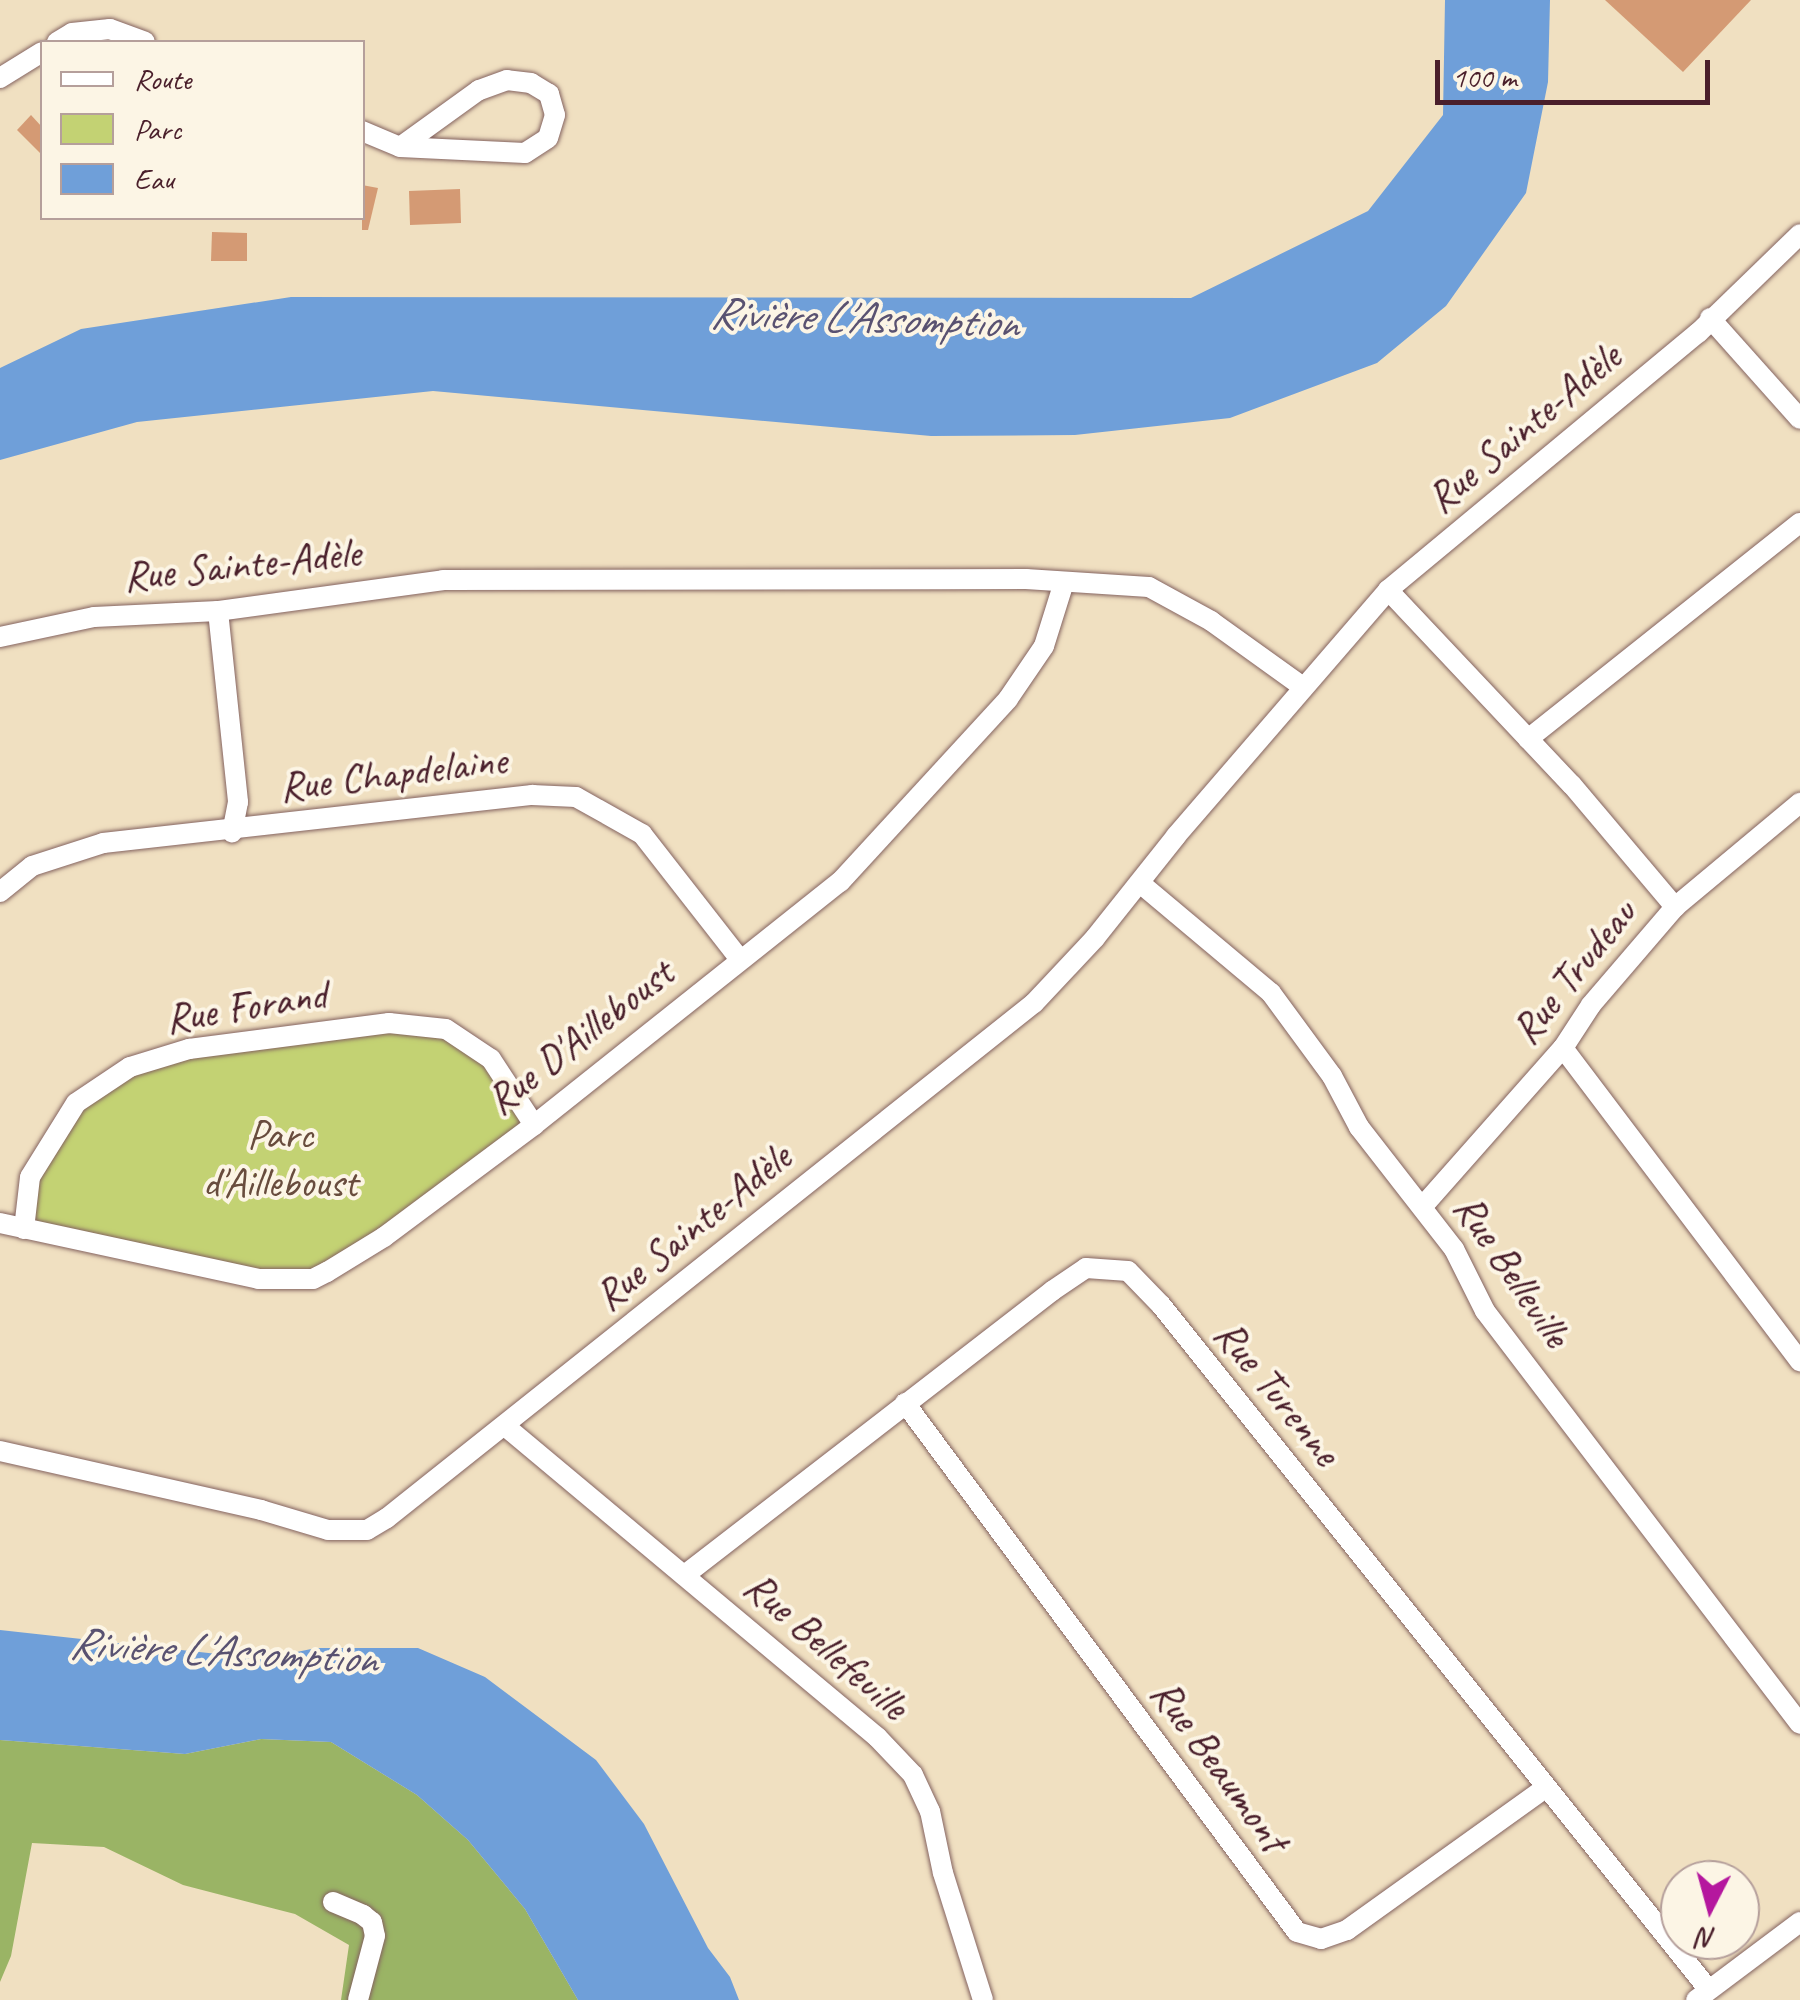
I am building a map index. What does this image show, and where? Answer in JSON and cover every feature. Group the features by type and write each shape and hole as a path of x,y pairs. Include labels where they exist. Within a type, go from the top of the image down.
{"street":[{"path":"60,40 72,33 110,30 139,40"},
{"path":"0,78 40,53"},
{"path":"365,133 400,147 459,153 525,153 548,138 555,115 549,94 531,82 507,80 480,90 400,147"},
{"name":"Rue Sainte-Adèle","path":"0,1451 261,1510 328,1530 356,1532 387,1518 863,1136 1004,1029 1095,938 1388,590 1698,334 1710,318 1800,234"},
{"path":"1710,318 1800,419"},
{"path":"1528,739 1800,524"},
{"name":"Rue Sainte-Adèle","path":"0,637 41,625 94,617 218,610 443,580 1064,582 1149,587 1211,621 1303,687"},
{"name":"Rue D'Ailleboust","path":"0,1223 203,1270 258,1279 313,1280 384,1237 534,1125 739,958 799,918 840,882 1008,700 1044,646 1064,582"},
{"path":"1388,590 1528,739 1675,907"},
{"path":"218,610 238,802 232,832"},
{"name":"Rue Chapdelaine","path":"0,892 32,866 83,848 532,794 576,797 642,834 739,958"},
{"name":"Rue Trudeau","path":"1423,1206 1564,1048 1591,1005 1675,907 1800,803"},
{"name":"Rue Belleville","path":"1140,883 1271,993 1332,1076 1359,1127 1454,1249 1486,1311 1800,1724"},
{"name":"Rue Forand","path":"24,1229 30,1177 76,1103 130,1068 189,1049 389,1022 446,1029 491,1059 534,1125"},
{"path":"1564,1048 1800,1361"},
{"name":"Rue Turenne","path":"686,1574 1086,1268 1128,1270 1161,1305 1545,1788 1702,1995"},
{"name":"Rue Beaumont","path":"905,1403 1297,1932 1322,1939 1347,1930 1545,1788"},
{"name":"Rue Bellefeuille","path":"505,1426 686,1574 877,1737 913,1774 930,1811 943,1873 983,2000"},
{"path":"333,1902 372,1922 376,1936 358,2000"},
{"path":"1702,1995 1800,1922"}],"green space":[{"name":"Parc d'Ailleboust","path":"422,1024 491,1059 534,1125 313,1279 24,1229 30,1177 76,1103 130,1067"},
{"path":"261,1739 331,1742 417,1795 468,1840 525,1909 578,2000 341,2000 349,1945 295,1914 183,1885 104,1847 32,1843 11,1956 0,1982 0,1740 185,1754"}],"water":[{"name":"Rivière L'Assomption","path":"1445,0 1550,0 1548,82 1526,193 1446,306 1377,363 1230,418 1075,435 931,436 433,391 137,422 0,460 0,368 81,329 291,297 1191,298 1368,211 1443,115"},
{"path":"0,1630 263,1659 316,1648 418,1648 485,1677 596,1760 644,1824 708,1948 730,1977 739,2000 578,2000 525,1909 468,1840 417,1795 331,1742 261,1739 185,1754 0,1740"}],"building":[{"path":"1605,0 1751,0 1683,72"},
{"path":"31,115 40,125 40,153 17,130"},
{"path":"365,186 378,188 368,230 362,230"},
{"path":"460,189 461,223 410,225 409,191"},
{"path":"212,232 247,233 247,261 211,261"}]}
